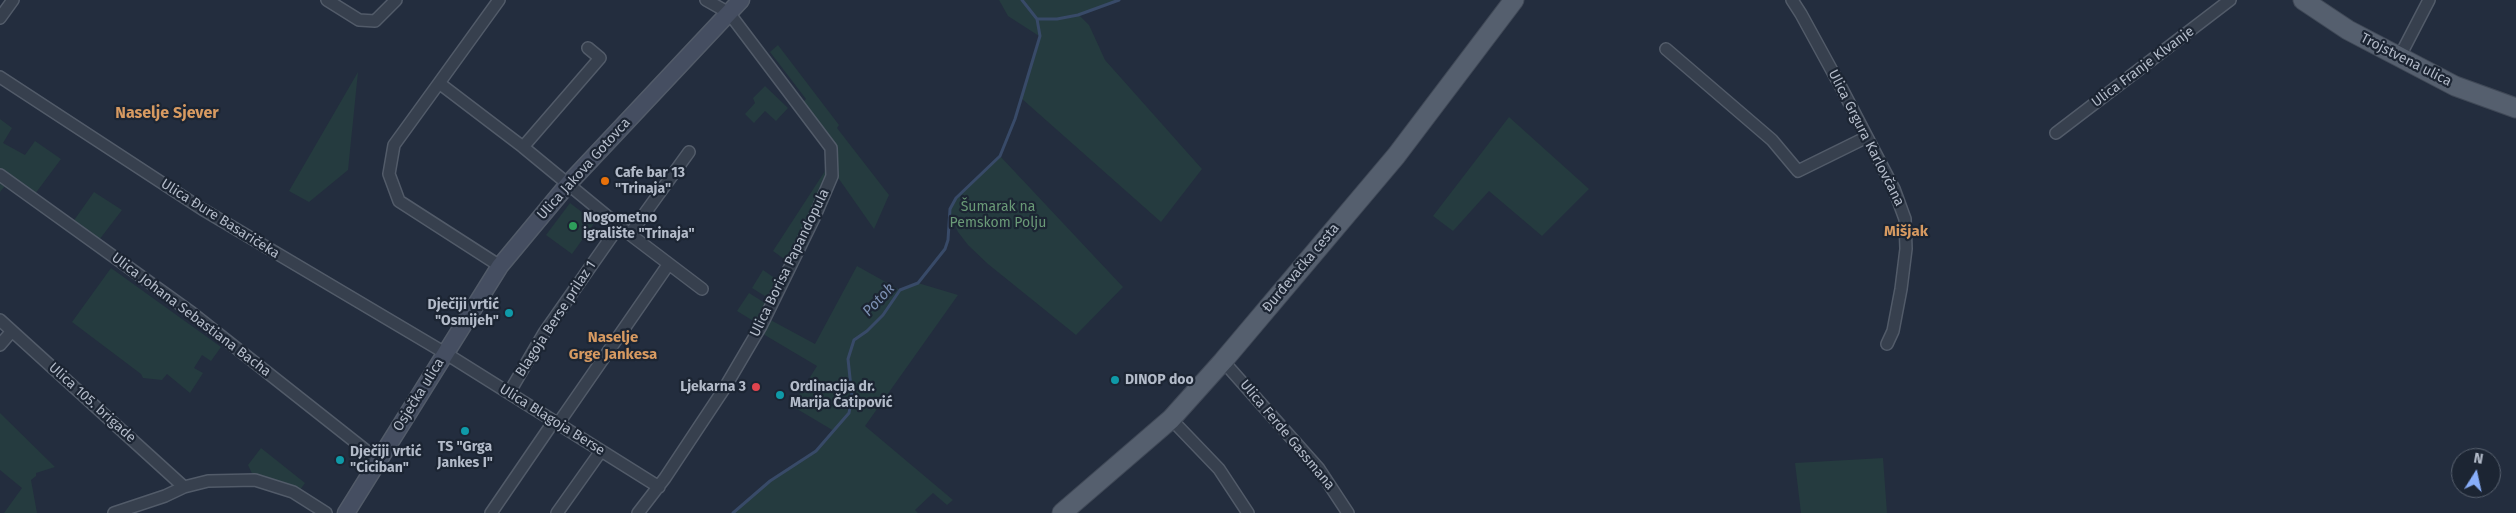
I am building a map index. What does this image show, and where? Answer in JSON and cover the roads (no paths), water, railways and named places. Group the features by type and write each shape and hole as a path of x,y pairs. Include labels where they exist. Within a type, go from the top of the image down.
{"main road":[{"name":"Đurđevačka cesta","path":"1062,513 1171,419 1223,360 1396,156 1514,0"},
{"name":"Trojstvena ulica","path":"2303,0 2348,30 2455,86 2516,108"}],"street":[{"path":"0,18 13,0"},
{"path":"327,0 359,20 374,20 396,0"},
{"path":"499,0 394,145 389,174 399,201 500,266"},
{"path":"706,0 729,13"},
{"name":"Ulica Jakova Gotovca","path":"445,353 500,266 569,183 740,0"},
{"name":"Ulica Grgura Karlovčana","path":"1792,0 1867,137 1894,189 1906,219 1906,249 1901,290 1893,330 1887,344"},
{"name":"Ulica Franje Klvanje","path":"2056,133 2230,0"},
{"path":"2400,56 2429,0"},
{"name":"Ulica Borisa Papandopula","path":"638,513 659,487 712,409 761,326 814,218 832,176 831,148 729,13"},
{"path":"523,147 600,58 588,48"},
{"path":"1666,49 1772,140 1798,171 1867,137"},
{"name":"Ulica Đure Basaričeka","path":"0,77 202,209 445,353"},
{"path":"439,83 569,183 668,265 702,289"},
{"path":"630,234 689,152"},
{"name":"Ulica Johana Sebastiana Bacha","path":"0,175 192,313 378,460"},
{"name":"Blagoja Berse prilaz 1","path":"509,393 544,333 619,226"},
{"path":"491,513 668,265"},
{"name":"Ulica 105. brigade","path":"0,320 184,487"},
{"path":"0,345 12,331"},
{"name":"Ulica Blagoja Berse","path":"445,353 659,487"},
{"name":"Osječka ulica","path":"346,513 445,353"},
{"name":"Ulica Ferde Gassmana","path":"1223,360 1319,469 1348,513"},
{"path":"1171,419 1219,469 1248,513"},
{"path":"557,513 601,451"},
{"path":"114,513 165,496 184,487 208,481 255,480 294,492 326,513"}],"waterway":[{"path":"1022,0 1037,19"},
{"name":"Potok","path":"733,513 770,481 816,451 849,413 852,397 848,359 854,340 867,331 883,315 900,290 918,283 945,249 948,240 950,209 956,198 1000,156 1015,119 1040,36 1037,19 1057,19 1078,15 1119,0"}],"place":[{"name":"Cafe bar 13 \"Trinaja\"","path":"605,181"},
{"name":"Nogometno igralište \"Trinaja\"","path":"573,226"},
{"name":"Dječiji vrtić \"Osmijeh\"","path":"509,313"},
{"name":"DINOP doo","path":"1115,380"},
{"name":"Ljekarna 3","path":"756,387"},
{"name":"Ordinacija dr. Marija Čatipović","path":"780,395"},
{"name":"TS \"Grga Jankes I\"","path":"465,431"},
{"name":"Dječiji vrtić \"Ciciban\"","path":"340,460"}],"district":[{"name":"Naselje Sjever","path":"167,114"},
{"name":"Mišjak","path":"1906,232"},
{"name":"Naselje Grge Jankesa","path":"613,346"}],"park label":[{"name":"Šumarak na Pemskom Polju","path":"998,216"}]}
